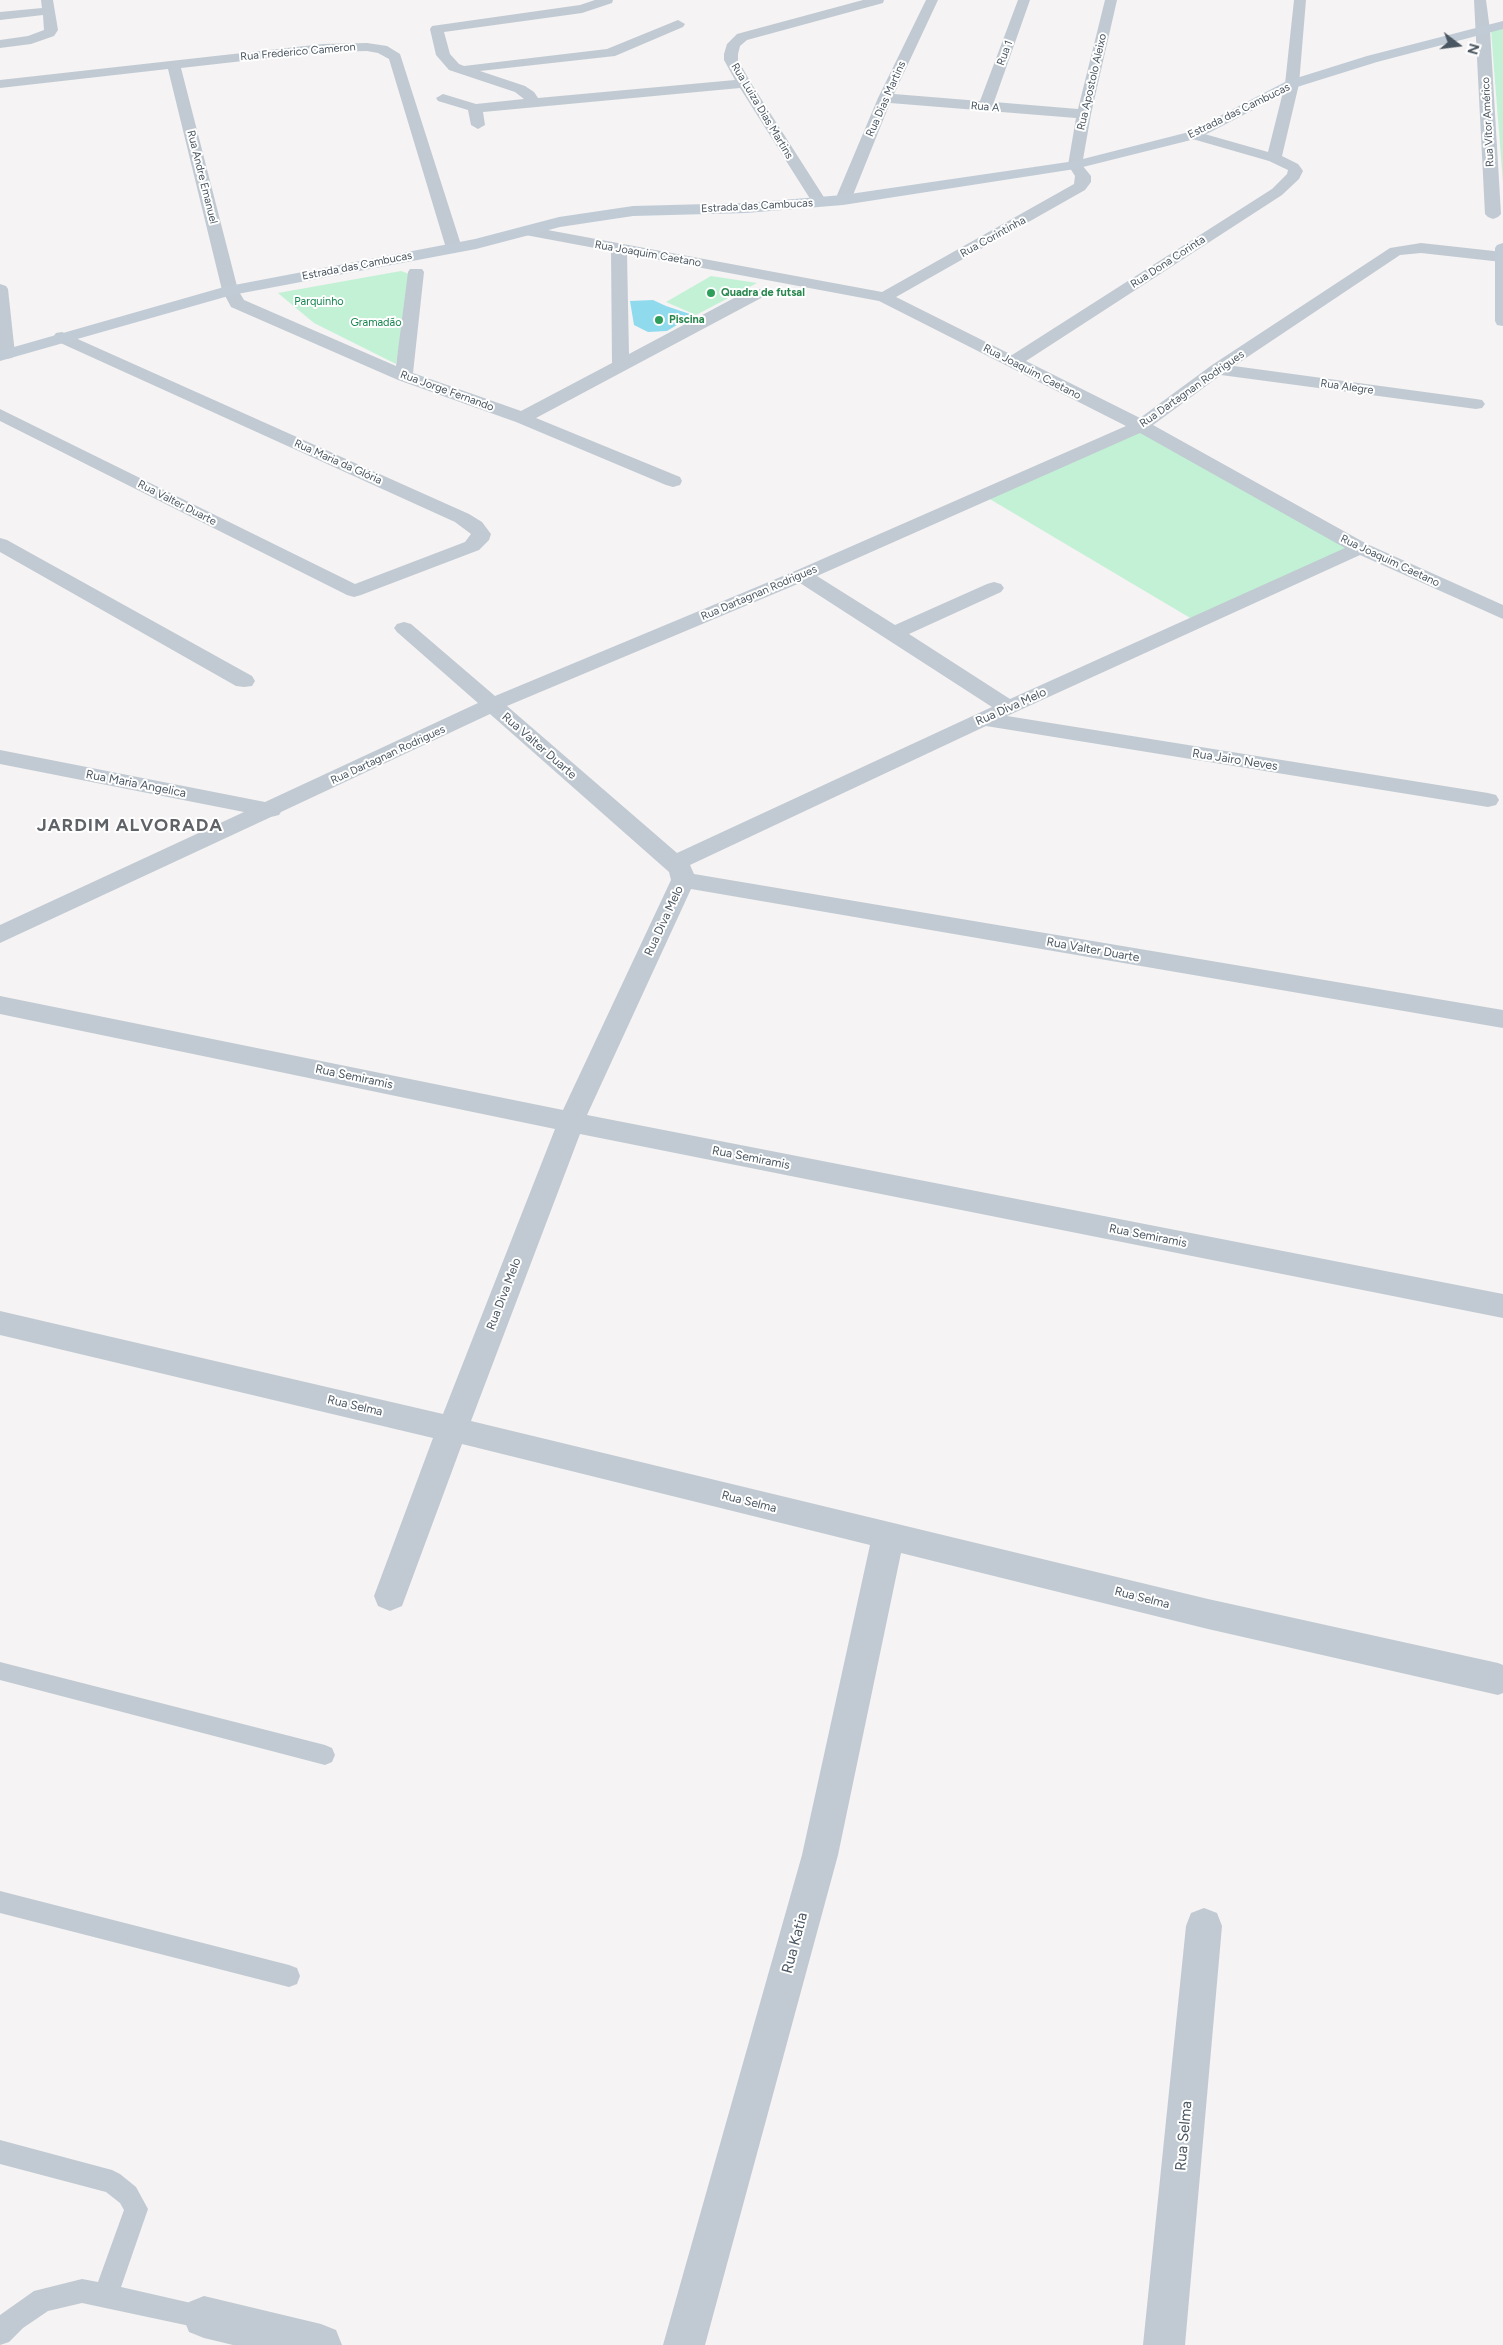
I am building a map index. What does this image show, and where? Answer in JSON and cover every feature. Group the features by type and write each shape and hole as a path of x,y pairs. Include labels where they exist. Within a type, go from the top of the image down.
{"street":[{"path":"533,103 529,95 520,89 454,67 443,55 436,31 439,27 582,9 607,0"},
{"name":"Rua Luiza Dias Martins","path":"819,202 744,83 731,60 731,54 734,44 742,37 878,0"},
{"name":"Rua Dias Martins","path":"843,200 885,98 932,0"},
{"name":"Rua 1","path":"985,107 1024,0"},
{"name":"Rua Apostolo Aleixo","path":"1075,165 1084,114 1111,0"},
{"path":"1274,158 1292,84 1300,0"},
{"name":"Rua Vítor Américo","path":"1480,0 1492,214"},
{"path":"0,16 48,6 51,30 50,33 31,40 0,44"},
{"path":"463,70 610,53 678,24"},
{"name":"Estrada das Cambucas","path":"3,355 230,290 454,248 560,222 633,211 746,208 843,200 1075,165 1194,135 1292,84 1372,59 1503,25"},
{"name":"Rua Frederico Cameron","path":"0,84 323,48 367,47 382,49 395,57 454,248"},
{"name":"Rua Andre Emanuel","path":"173,64 230,290"},
{"path":"443,98 474,108 744,83"},
{"name":"Rua A","path":"885,98 1084,114"},
{"path":"474,108 479,126"},
{"name":"Rua Dona Corinta","path":"1013,362 1289,183 1296,170 1274,158 1194,135"},
{"name":"Rua Corintinha","path":"884,298 1080,187 1083,182 1083,176 1075,165"},
{"name":"Rua Joaquim Caetano","path":"526,231 884,298 1141,426 1360,548 1503,613"},
{"path":"619,248 621,365"},
{"name":"Rua Dartagnan Rodrigues","path":"0,935 271,810 491,705 802,575 1141,426 1218,370 1396,251 1421,248 1502,252"},
{"path":"1502,252 1503,321"},
{"path":"404,376 416,272"},
{"path":"0,289 3,355"},
{"name":"Rua Jorge Fernando","path":"230,290 237,303 404,376 522,418 673,480"},
{"path":"522,418 758,293"},
{"name":"Rua Maria da Glória","path":"62,337 462,518 475,526 481,534 479,540 472,546 354,591"},
{"name":"Rua Alegre","path":"1218,370 1476,404"},
{"path":"461,396 558,399"},
{"name":"Rua Valter Duarte","path":"0,414 354,591"},
{"path":"0,544 244,681"},
{"name":"Rua Diva Melo","path":"390,1596 452,1429 571,1122 679,872 983,719 1360,548"},
{"path":"802,575 1009,708"},
{"path":"895,633 994,588"},
{"name":"Rua Valter Duarte","path":"404,628 679,872 1503,1019"},
{"name":"Rua Jairo Neves","path":"983,719 1488,800"},
{"name":"Rua Maria Angelica","path":"0,757 271,810"},
{"name":"Rua Semiramis","path":"0,1005 571,1122 1503,1306"},
{"name":"Rua Selma","path":"0,1323 452,1429 1208,1614 1498,1679"},
{"name":"Rua Katia","path":"684,2345 820,1855 888,1536"},
{"name":"Rua Selma","path":"1164,2345 1204,1926"},
{"path":"204,2317 321,2345"}],"lane":[{"path":"0,1671 325,1755"},
{"path":"0,1902 289,1976"},
{"path":"0,2152 112,2182 128,2195 136,2209 106,2294"},
{"path":"0,2333 14,2319 43,2300 82,2291 106,2294 204,2317"}],"green space":[{"path":"1503,28 1503,183 1491,30"},
{"path":"401,271 412,275 396,364 314,323 278,293"},
{"name":"Quadra de futsal","path":"711,276 757,283 696,315 666,302"},
{"path":"1141,426 1360,548 1197,622 983,495"}],"water":[{"name":"Piscina","path":"653,300 693,315 667,331 648,332 634,325 630,301"}],"place":[{"name":"Quadra de futsal","path":"711,293"},
{"name":"Piscina","path":"659,320"}],"district":[{"name":"JARDIM ALVORADA","path":"130,826"}],"park label":[{"name":"Parquinho","path":"319,302"},
{"name":"Gramadão","path":"376,323"}]}
